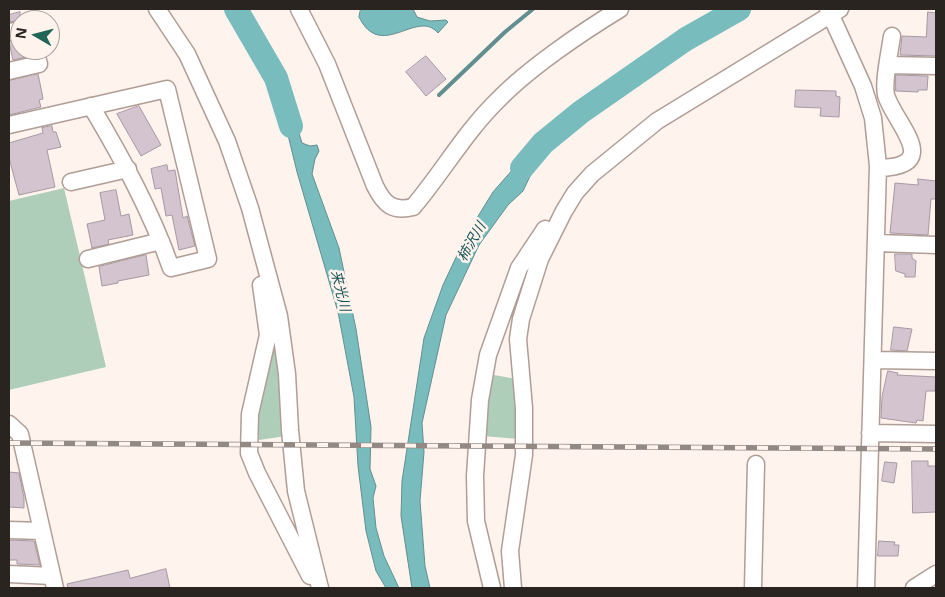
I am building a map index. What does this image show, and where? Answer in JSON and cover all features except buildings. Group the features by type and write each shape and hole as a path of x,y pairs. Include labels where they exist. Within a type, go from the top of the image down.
{"street":[{"path":"157,9 187,54 228,141 250,208 279,316 287,374 296,491 320,588"},
{"path":"299,9 327,64 382,201 402,210 413,207 467,136 498,100 530,72 620,9"},
{"path":"492,588 476,521 475,476 480,400 488,355 519,268 554,214 592,174 657,121 833,11 863,86 873,118 878,168 866,588"},
{"path":"878,168 895,168 906,165 913,159 916,149 914,138 886,95 892,36"},
{"path":"9,71 39,64 38,60"},
{"path":"889,65 936,66"},
{"path":"9,125 91,106 167,89 208,259 171,268 162,241 128,170 91,106"},
{"path":"71,182 128,170"},
{"path":"513,588 510,551 524,455 524,408 518,339 521,319 540,259 574,195"},
{"path":"250,208 268,335 250,414 249,453 257,473 316,588"},
{"path":"88,259 162,241"},
{"path":"877,243 936,246"},
{"path":"872,360 936,362"},
{"path":"9,424 20,434 54,582 9,574"},
{"path":"870,434 936,434"},
{"path":"9,459 25,460"},
{"path":"753,588 756,464"},
{"path":"9,530 42,531"},
{"path":"914,588 936,574"}],"green space":[{"path":"64,188 106,367 9,390 9,201"},
{"path":"277,330 286,436 259,440 258,417"},
{"path":"489,374 516,379 518,439 483,436"}],"water":[{"path":"361,9 413,9 417,17 430,21 446,20 448,22 438,33 429,27 420,26 388,35 378,35 368,30 359,17"},
{"path":"287,94 302,143 310,146 317,145 319,151 312,174 339,248 356,329 371,427 370,469 376,486 373,498 376,528 384,556 399,588 386,588 376,571 366,531 358,466 354,397 338,312 297,172 279,98"},
{"path":"540,139 548,148 533,170 523,191 508,205 479,245 446,315 422,423 424,452 420,501 425,566 430,588 412,588 401,516 402,481 424,338 443,285 467,234 493,192"}],"waterway":[{"name":"来光川","path":"236,9 276,78 291,126"},
{"path":"439,95 505,32 533,9"},
{"name":"柿沢川","path":"522,168 543,143 581,112 686,39 739,9"}],"railway":[{"path":"9,443 936,449"}]}
